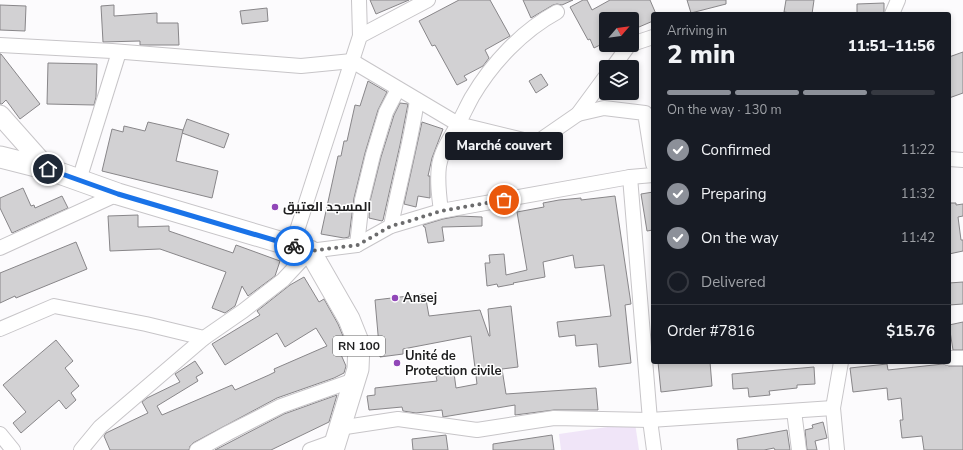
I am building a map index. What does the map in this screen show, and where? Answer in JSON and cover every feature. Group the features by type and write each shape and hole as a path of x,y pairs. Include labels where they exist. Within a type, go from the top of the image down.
{"main road":[{"path":"0,115 48,169"},
{"path":"0,157 48,169 118,194 301,248"},
{"name":"RN 100","path":"301,248 349,319 359,344 358,369 336,440"}],"street":[{"path":"81,450 100,427 204,338 243,311 283,280 301,248 360,36 359,0"},
{"path":"360,36 428,0"},
{"path":"893,12 898,0"},
{"path":"441,211 438,191 439,164 448,140 472,96 488,72 502,57 533,27 557,12"},
{"path":"639,41 651,37"},
{"path":"0,45 119,52 301,66 352,61 458,124 536,143 578,114 599,86"},
{"path":"79,180 119,52"},
{"path":"358,245 362,200 373,155 386,112 398,89"},
{"path":"391,226 412,131 417,100"},
{"path":"578,114 604,108 645,113 651,151"},
{"path":"951,159 963,160"},
{"path":"301,248 358,245 391,226 441,211 630,177 651,175"},
{"path":"630,177 650,420 654,450"},
{"path":"0,248 118,194"},
{"path":"0,329 54,306 146,324 204,338"},
{"path":"951,358 963,358"},
{"path":"837,450 833,408 841,364"},
{"path":"197,450 280,406 354,380"},
{"path":"310,450 398,419 477,430 554,418 650,420 833,408"},
{"path":"794,411 799,450"},
{"path":"0,434 13,450"}],"shaded area":[{"path":"635,423 639,450 561,450 559,434"}],"building":[{"path":"370,0 409,0 376,14"},
{"path":"459,0 490,0 510,36 485,50 489,58 483,66 464,76 467,80 457,85 435,45 432,46 419,21"},
{"path":"523,0 573,0 562,5 553,5 531,18"},
{"path":"583,0 587,0 592,10 610,0 650,0 655,12 651,12 651,22 639,27 639,12 599,12 599,46 594,48 590,39 588,40 570,7"},
{"path":"687,0 726,0 726,4 691,12"},
{"path":"786,0 814,0 812,12 784,12"},
{"path":"884,3 884,12 857,12 857,4"},
{"path":"0,5 26,6 25,31 0,30"},
{"path":"114,5 114,16 157,13 157,23 178,23 179,45 140,45 140,41 103,42 101,6"},
{"path":"267,8 268,21 242,24 240,11"},
{"path":"963,52 963,93 951,97 951,56"},
{"path":"0,54 40,104 20,119 6,100 0,104"},
{"path":"48,63 97,64 96,97 94,105 47,104"},
{"path":"541,74 548,85 536,93 529,81"},
{"path":"368,81 387,92 378,110 365,153 354,198 349,237 344,238 321,234 338,156 341,156 344,141 347,141 355,105 360,106"},
{"path":"400,103 408,104 382,221 369,218 370,201 381,157 394,115"},
{"path":"187,119 229,134 224,148 182,133"},
{"path":"148,122 183,130 176,161 218,171 212,198 102,171 112,129 123,132 124,126 145,131"},
{"path":"422,122 443,129 432,158 428,176 430,176 430,198 418,196 416,207 404,204"},
{"path":"23,188 31,206 34,205 35,208 62,196 68,208 12,233 0,208 0,198"},
{"path":"651,192 651,230 647,231 641,194"},
{"path":"615,196 631,304 625,305 631,363 599,367 597,344 576,346 575,335 559,337 557,322 611,316 604,265 575,268 573,255 543,262 545,277 498,287 497,284 487,286 485,263 490,263 489,255 504,254 506,275 527,270 517,212 544,207 543,203 559,200 581,198 581,200"},
{"path":"951,203 956,203 956,205 963,204 963,216 958,217 961,240 963,240 963,251 951,254"},
{"path":"138,215 138,227 169,226 169,231 233,253 236,245 280,261 275,276 248,296 242,286 235,306 225,313 212,308 226,272 160,249 110,251 108,216"},
{"path":"459,216 482,217 482,226 442,227 444,241 428,243 425,227 423,225"},
{"path":"76,242 87,269 0,303 0,273"},
{"path":"304,277 319,302 324,299 343,336 335,341 346,366 344,373 277,398 193,443 189,450 110,450 104,436 106,433 148,413 142,402 147,398 180,382 175,374 195,361 203,373 196,377 198,381 157,406 162,415 232,385 235,390 275,372 274,369 327,346 316,328 285,347 277,333 225,365 212,344 260,315 257,311 290,285"},
{"path":"963,282 963,304 951,305 951,283"},
{"path":"425,294 429,316 480,310 489,336 488,309 511,306 518,367 502,369 506,394 596,388 598,410 554,410 515,415 515,405 443,417 442,410 416,413 403,411 402,407 369,410 367,396 375,395 375,388 437,381 436,376 454,373 456,388 477,384 471,336 403,349 403,354 380,357 375,300"},
{"path":"963,322 963,350 953,350 951,325"},
{"path":"56,340 73,361 65,368 79,386 71,393 76,400 66,409 59,400 21,433 13,423 26,412 3,385"},
{"path":"658,364 710,364 712,386 661,392"},
{"path":"887,364 888,370 943,364 949,366 963,366 963,450 924,450 922,436 902,438 900,420 903,420 901,398 888,400 887,388 853,392 850,368"},
{"path":"814,367 815,384 797,385 797,388 769,391 770,395 749,397 748,388 733,389 732,374"},
{"path":"337,395 329,422 271,450 215,450 284,414"},
{"path":"823,422 827,438 815,441 817,450 807,450 805,430 813,428 812,425"},
{"path":"787,430 790,450 775,450 774,448 764,450 738,450 737,439"},
{"path":"446,435 448,450 413,450 412,439"},
{"path":"552,435 554,450 493,450 493,444"}],"way so far":[{"path":"294,246 310,251 358,245 391,226 441,211 504,200"}],"place":[{"name":"Marché couvert","path":"504,200"},
{"name":"المسجد العتيق","path":"275,207"},
{"name":"Ansej","path":"395,298"},
{"name":"Unité de Protection civile","path":"397,363"}],"route":[{"path":"48,169 118,194 294,246"}]}
